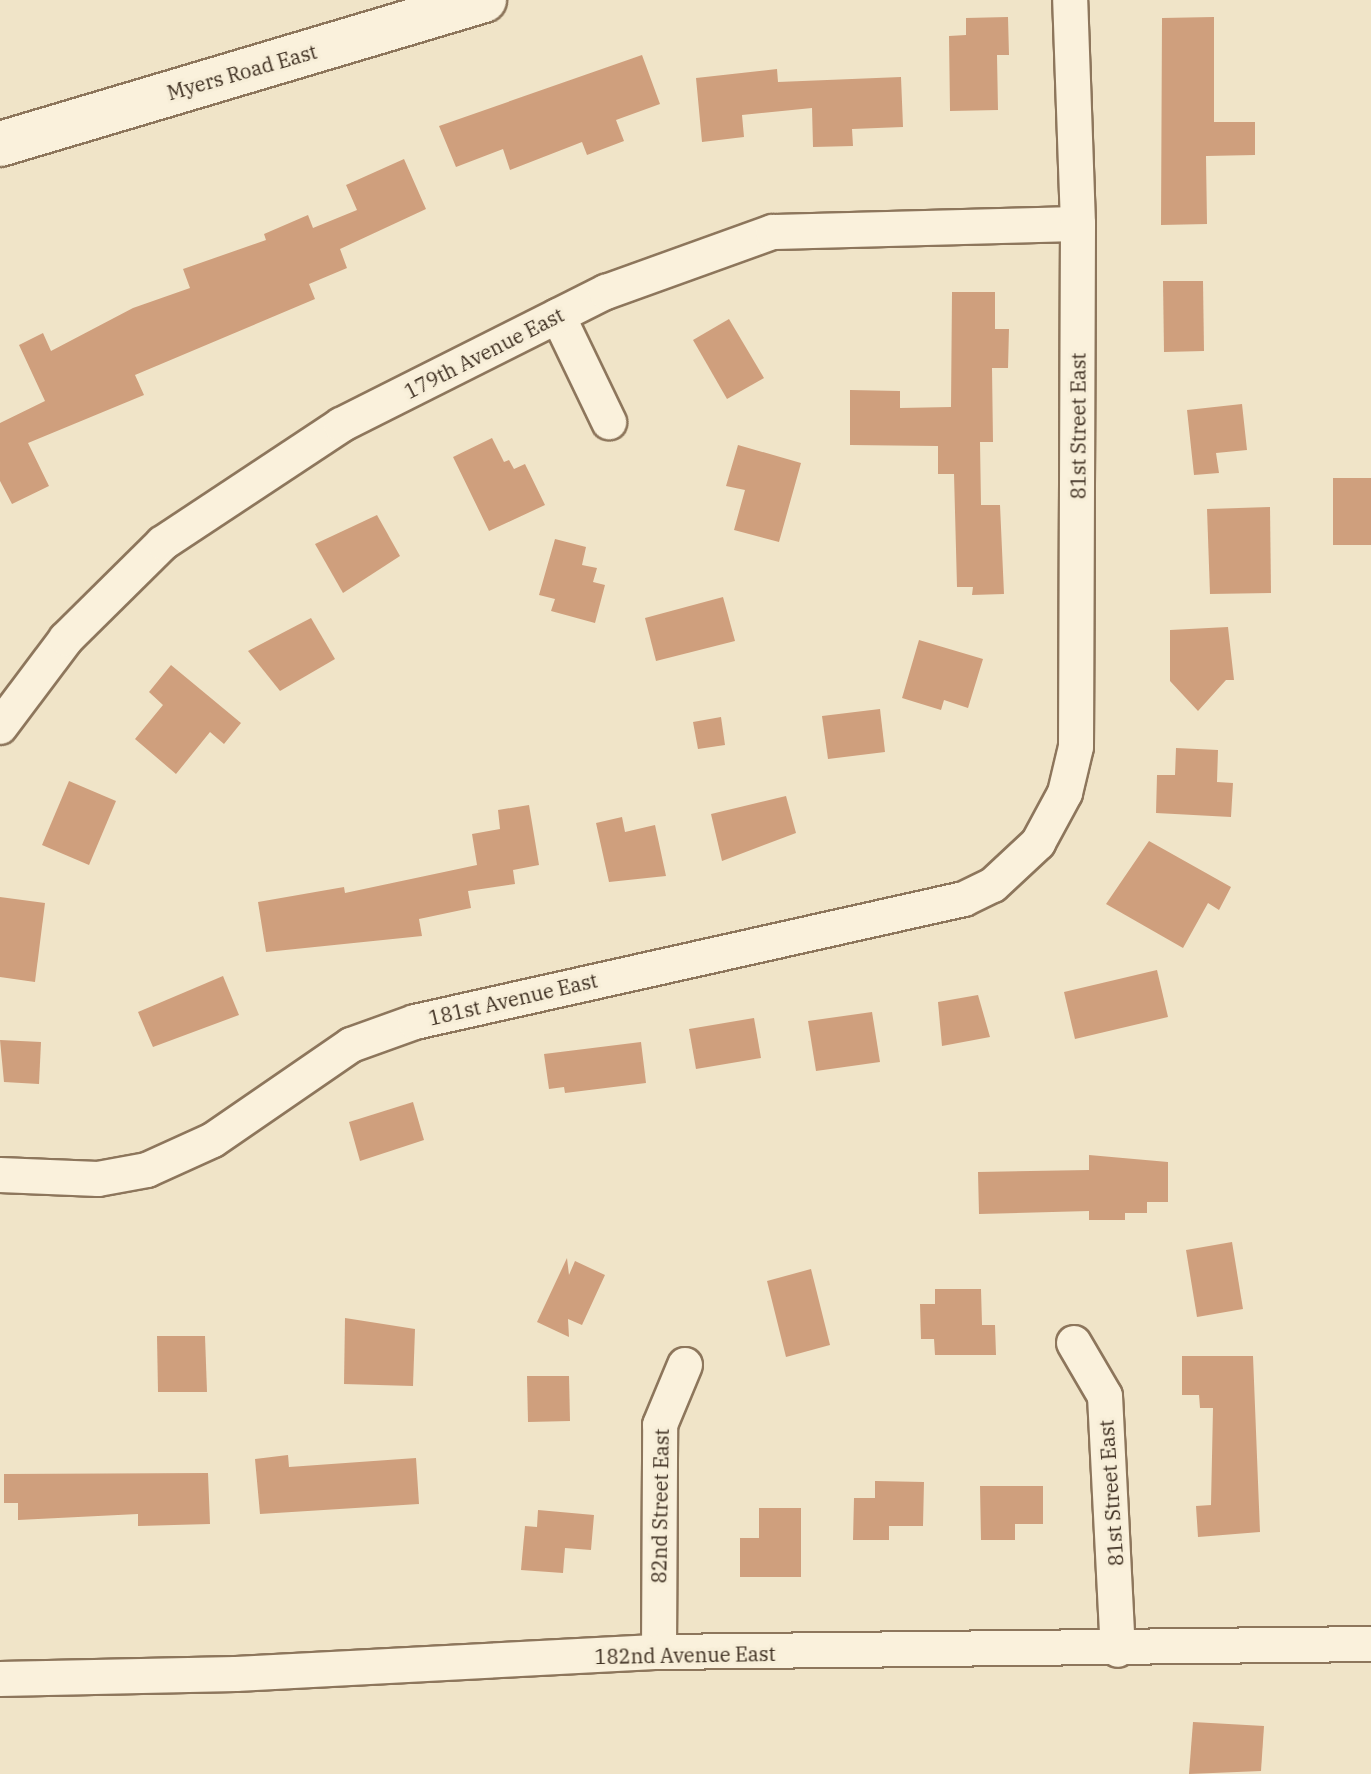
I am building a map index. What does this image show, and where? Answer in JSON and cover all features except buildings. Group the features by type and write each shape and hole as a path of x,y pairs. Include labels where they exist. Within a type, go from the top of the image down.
{"street":[{"name":"Myers Road East","path":"0,144 484,0"},
{"name":"81st Street East","path":"1038,843 1065,793 1076,747 1078,224 1070,0"},
{"name":"179th Avenue East","path":"0,727 66,639 163,543 341,425 606,292 773,232 1078,224"},
{"path":"558,316 609,422"},
{"name":"181st Avenue East","path":"0,1175 98,1179 147,1170 213,1140 321,1063 376,1036 491,1003 964,899 1013,870 1038,843"},
{"name":"81st Street East","path":"1074,1343 1105,1396 1118,1650"},
{"name":"82nd Street East","path":"659,1652 660,1425 685,1365"},
{"name":"182nd Avenue East","path":"0,1679 236,1674 659,1652 1118,1650 1371,1644"}]}
